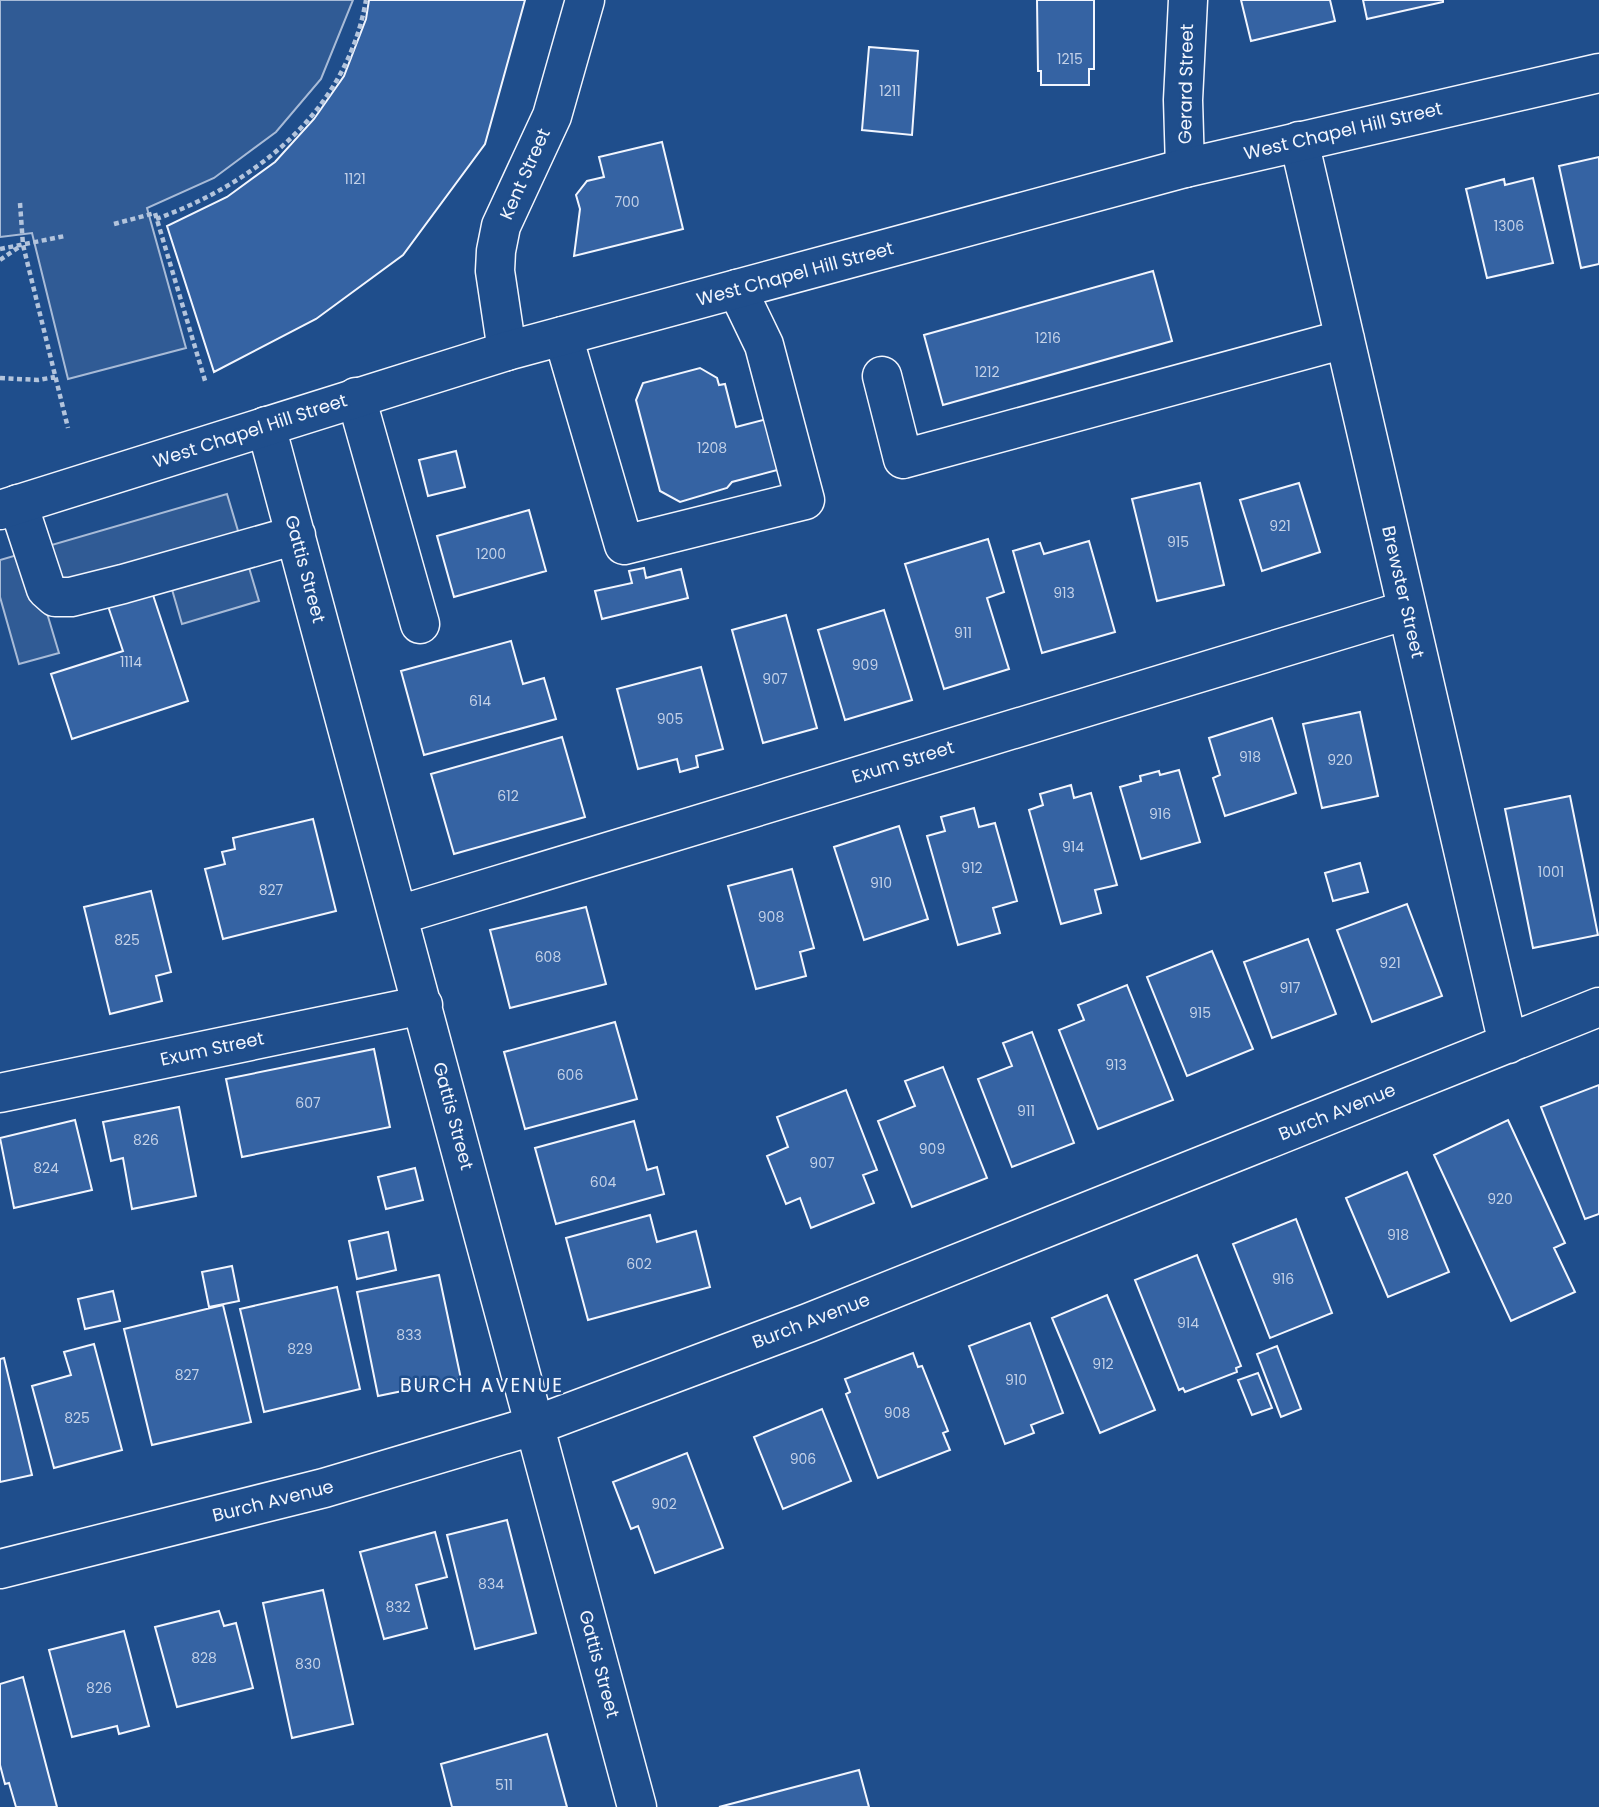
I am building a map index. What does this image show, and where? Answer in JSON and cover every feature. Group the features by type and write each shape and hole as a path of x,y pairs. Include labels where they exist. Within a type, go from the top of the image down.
{"street":[{"name":"Kent Street","path":"507,351 495,271 501,226 552,116 585,0"},
{"name":"Gerard Street","path":"1185,168 1183,100 1188,0"},
{"name":"West Chapel Hill Street","path":"9,507 507,351 1185,168 1599,73"},
{"name":"Brewster Street","path":"1299,141 1508,1044"},
{"path":"563,336 624,545 805,500 764,345 737,289"},
{"path":"882,376 903,459 1345,339"},
{"path":"356,397 420,624"},
{"name":"Gattis Street","path":"266,426 424,1005 637,1807"},
{"path":"9,507 46,589 55,597 71,597 123,584 296,535"},
{"name":"Exum Street","path":"399,915 1408,610"},
{"name":"Exum Street","path":"0,1093 424,1005"},
{"name":"Burch Avenue","path":"0,1569 324,1488 536,1425 821,1318 1599,1007"}],"path":[{"path":"156,219 195,205 229,187 264,164 292,138 320,103 343,65 366,0"},
{"path":"20,203 23,245 68,428"},
{"path":"114,223 155,213 206,384"},
{"path":"0,249 65,236"},
{"path":"0,260 23,245"},
{"path":"0,378 38,380 55,377"}],"shaded area":[{"path":"0,0 353,0 321,79 276,132 214,178 147,208 186,348 68,379 32,233 0,237"},
{"path":"227,494 259,601 182,624 162,555 40,590 59,653 19,664 0,597 0,560"}],"building":[{"path":"369,0 525,0 485,144 403,255 316,319 214,372 167,226 227,197 275,162 314,119 344,76 366,19"},
{"path":"1037,0 1094,0 1094,69 1089,69 1089,85 1041,85 1041,71 1038,71"},
{"path":"1241,0 1330,0 1335,21 1251,41"},
{"path":"1363,0 1443,0 1443,2 1367,19"},
{"path":"869,47 918,51 912,135 862,130"},
{"path":"662,142 683,229 574,256 580,209 576,195 587,181 604,177 599,157"},
{"path":"1599,157 1599,264 1581,268 1559,166"},
{"path":"1533,178 1553,263 1487,278 1466,189 1504,179 1505,185"},
{"path":"1153,271 1172,341 943,405 924,335"},
{"path":"700,368 717,378 719,385 725,384 736,427 767,419 781,469 732,482 727,488 680,502 660,491 636,400 643,383"},
{"path":"456,451 465,487 428,496 419,460"},
{"path":"1200,483 1224,585 1157,601 1132,499"},
{"path":"1299,483 1320,552 1262,571 1240,500"},
{"path":"529,510 546,571 454,597 437,536"},
{"path":"988,539 1004,592 987,598 1009,669 944,689 905,564"},
{"path":"1089,541 1115,632 1042,653 1013,551 1040,543 1044,554"},
{"path":"644,568 646,578 681,569 688,598 602,619 595,591 632,583 629,571"},
{"path":"152,592 188,701 72,739 51,674 123,651 108,606"},
{"path":"884,610 912,700 845,720 818,630"},
{"path":"786,615 817,728 763,743 732,630"},
{"path":"511,641 523,684 544,678 556,719 424,755 401,671"},
{"path":"701,667 723,749 696,756 698,767 680,772 677,759 638,769 617,689"},
{"path":"1360,712 1378,796 1322,808 1303,724"},
{"path":"1272,718 1296,793 1225,816 1213,778 1220,775 1209,738"},
{"path":"562,737 585,817 454,854 431,774"},
{"path":"1179,770 1200,842 1141,859 1120,787 1141,781 1140,776"},
{"path":"1071,785 1074,798 1091,793 1117,885 1095,890 1101,913 1061,924 1029,810 1043,805 1040,794"},
{"path":"1570,796 1598,935 1533,948 1505,809"},
{"path":"974,808 979,827 995,823 1017,901 993,908 1000,933 958,945 927,836 945,831 941,817"},
{"path":"313,819 336,911 223,939 205,869 225,864 222,852 235,849 233,838"},
{"path":"899,826 928,919 864,940 834,847"},
{"path":"1360,863 1368,892 1333,901 1325,873"},
{"path":"792,869 814,948 800,952 806,976 756,989 728,886"},
{"path":"151,891 171,972 156,976 162,1001 110,1014 84,907"},
{"path":"1407,904 1442,996 1372,1022 1337,930"},
{"path":"586,907 606,984 510,1008 490,930"},
{"path":"1308,939 1336,1014 1272,1038 1244,962"},
{"path":"1212,951 1253,1049 1187,1076 1147,977"},
{"path":"1127,985 1173,1100 1098,1129 1059,1030 1084,1020 1078,1005"},
{"path":"615,1022 637,1099 525,1129 504,1052"},
{"path":"1032,1032 1074,1143 1012,1167 978,1079 1012,1066 1003,1043"},
{"path":"374,1049 390,1127 242,1157 226,1079"},
{"path":"943,1067 987,1178 912,1207 878,1121 915,1106 905,1081"},
{"path":"1599,1085 1599,1214 1585,1219 1541,1107"},
{"path":"846,1090 877,1170 863,1175 874,1203 811,1228 800,1198 786,1204 767,1156 788,1147 777,1117"},
{"path":"179,1107 196,1196 132,1209 123,1158 111,1161 103,1122"},
{"path":"75,1120 92,1190 14,1208 0,1138"},
{"path":"1508,1120 1565,1243 1554,1248 1575,1292 1511,1321 1434,1155"},
{"path":"634,1121 647,1170 657,1167 664,1194 556,1224 535,1148"},
{"path":"415,1168 423,1200 386,1209 378,1177"},
{"path":"1407,1172 1449,1272 1388,1297 1346,1198"},
{"path":"650,1215 657,1242 696,1231 710,1287 588,1320 566,1238"},
{"path":"1296,1219 1332,1313 1270,1338 1233,1244"},
{"path":"388,1232 396,1270 357,1279 349,1241"},
{"path":"1197,1255 1241,1366 1236,1368 1237,1372 1185,1392 1183,1388 1179,1390 1135,1280"},
{"path":"232,1266 239,1301 209,1307 202,1272"},
{"path":"439,1275 461,1379 378,1396 357,1292"},
{"path":"337,1287 360,1389 264,1412 240,1309"},
{"path":"113,1291 120,1321 85,1329 78,1299"},
{"path":"1107,1295 1155,1410 1100,1433 1052,1318"},
{"path":"223,1305 251,1422 152,1445 124,1329"},
{"path":"1030,1323 1063,1413 1031,1425 1034,1433 1005,1444 969,1346"},
{"path":"94,1344 122,1450 54,1468 32,1386 71,1375 64,1352"},
{"path":"1277,1346 1301,1409 1281,1417 1257,1354"},
{"path":"913,1353 918,1367 922,1366 948,1431 943,1433 950,1450 878,1478 846,1394 850,1392 845,1379"},
{"path":"4,1358 32,1475 0,1482 0,1359"},
{"path":"1258,1373 1272,1408 1252,1415 1238,1380"},
{"path":"822,1409 851,1481 783,1509 754,1437"},
{"path":"687,1453 723,1548 655,1573 638,1526 631,1529 613,1482"},
{"path":"507,1520 536,1633 475,1649 447,1535"},
{"path":"435,1532 447,1577 416,1585 427,1628 384,1639 360,1552"},
{"path":"323,1590 353,1724 292,1738 263,1603"},
{"path":"219,1611 224,1626 236,1623 253,1688 177,1707 155,1627"},
{"path":"124,1631 149,1726 119,1734 117,1726 72,1737 49,1650"},
{"path":"23,1677 57,1807 16,1807 0,1765 0,1684"},
{"path":"547,1734 567,1807 452,1807 441,1764"},
{"path":"859,1770 869,1807 719,1807"}],"district":[{"name":"BURCH AVENUE","path":"482,1385"}]}
